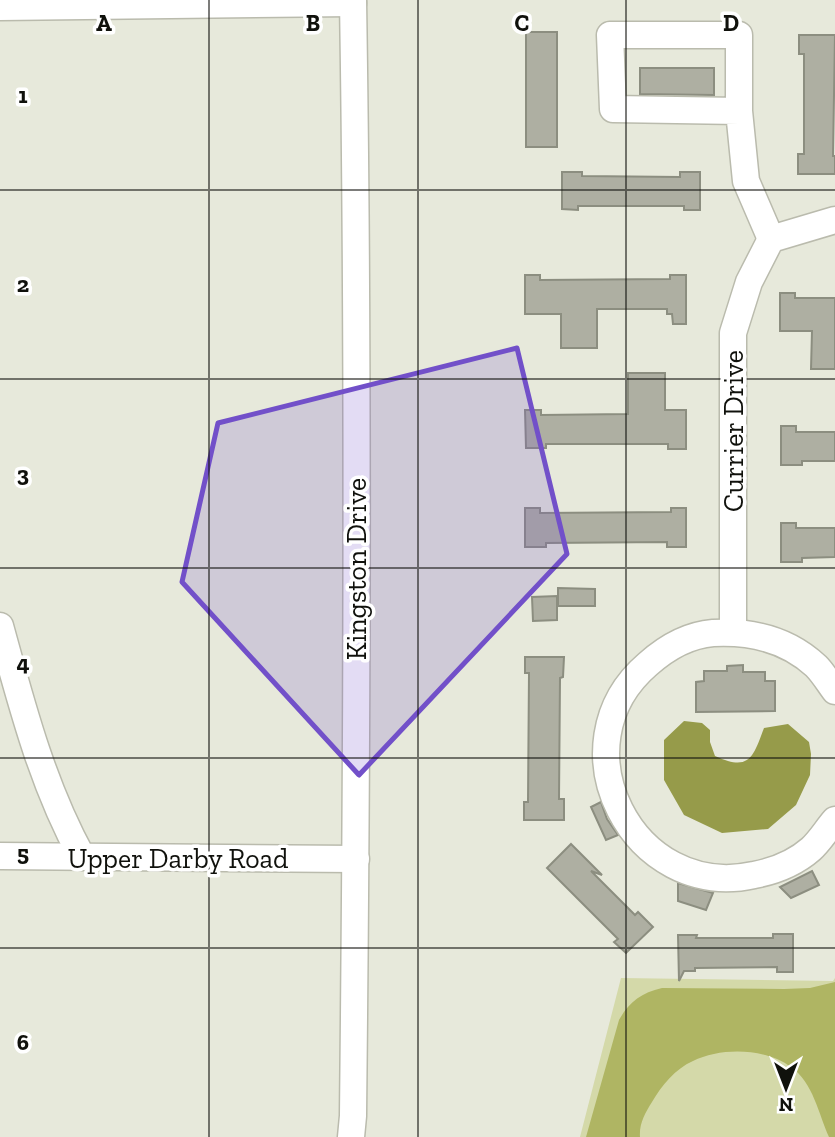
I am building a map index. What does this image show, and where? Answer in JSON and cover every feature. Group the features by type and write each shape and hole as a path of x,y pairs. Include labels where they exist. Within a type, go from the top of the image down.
{"street":[{"path":"0,7 353,1"},
{"name":"Kingston Drive","path":"351,1137 356,859 356,207 353,1"},
{"path":"739,111 612,108 610,35 739,35 739,111 746,181 771,239 835,220"},
{"name":"Currier Drive","path":"733,632 733,332 749,282 771,239"},
{"path":"0,626 43,773 62,820 82,857"},
{"path":"835,691 816,666 783,643 743,632 703,634 665,649 634,676 613,711 605,751 610,792 629,828 658,857 695,874 736,879 777,870 812,848 835,820"},
{"name":"Upper Darby Road","path":"0,856 356,859"}],"highlighted area":[{"path":"517,348 567,554 359,775 182,582 218,423"}],"shaded area":[{"path":"684,721 702,723 710,730 710,742 715,756 736,762 743,762 753,754 764,728 788,724 809,742 811,754 810,775 796,805 768,829 722,833 684,815 664,780 664,740"},
{"path":"621,978 833,981 835,978 835,1137 580,1137"},
{"path":"835,982 835,1137 829,1137 810,1090 799,1073 769,1056 730,1052 704,1056 686,1064 675,1073 647,1110 640,1137 586,1137 619,1020 631,1003 642,996 662,988 784,989 810,988"}],"building":[{"path":"526,32 557,32 557,147 526,147"},
{"path":"799,35 835,35 835,174 798,174 798,154 804,154 804,54 799,54"},
{"path":"640,68 714,68 714,95 640,94"},
{"path":"562,172 582,172 582,176 680,177 680,172 700,172 700,210 684,210 684,206 578,206 578,210 562,209"},
{"path":"525,275 540,275 540,280 670,279 670,275 686,275 686,324 673,324 672,314 667,314 667,309 597,309 597,348 561,348 561,314 525,314"},
{"path":"780,293 795,293 795,298 835,298 835,369 811,369 812,331 780,331"},
{"path":"628,373 665,373 665,410 686,410 686,449 668,449 668,444 546,444 546,448 526,448 525,410 541,410 541,415 628,414"},
{"path":"781,426 796,426 796,432 835,432 835,461 802,461 802,465 781,465"},
{"path":"525,508 540,508 540,513 671,512 671,508 686,508 686,547 667,547 667,542 546,543 546,547 525,547"},
{"path":"781,523 796,523 796,528 835,528 835,557 781,562"},
{"path":"558,588 595,589 595,606 558,606"},
{"path":"557,596 557,620 533,621 532,597"},
{"path":"525,657 564,657 563,677 560,678 559,799 564,799 564,820 524,820 524,802 528,802 529,673 525,673"},
{"path":"743,665 743,672 765,672 765,681 775,681 775,711 696,712 696,682 704,681 704,671 727,671 727,666"},
{"path":"601,802 607,819 618,835 606,840 591,807"},
{"path":"571,844 602,875 591,871 635,915 638,912 653,927 626,953 614,942 618,939 547,868"},
{"path":"812,871 819,885 791,898 780,887"},
{"path":"678,883 713,893 706,910 678,901"},
{"path":"773,934 793,934 793,972 777,972 777,967 695,968 695,971 684,971 679,981 678,935 697,935 696,938 773,938"}]}
